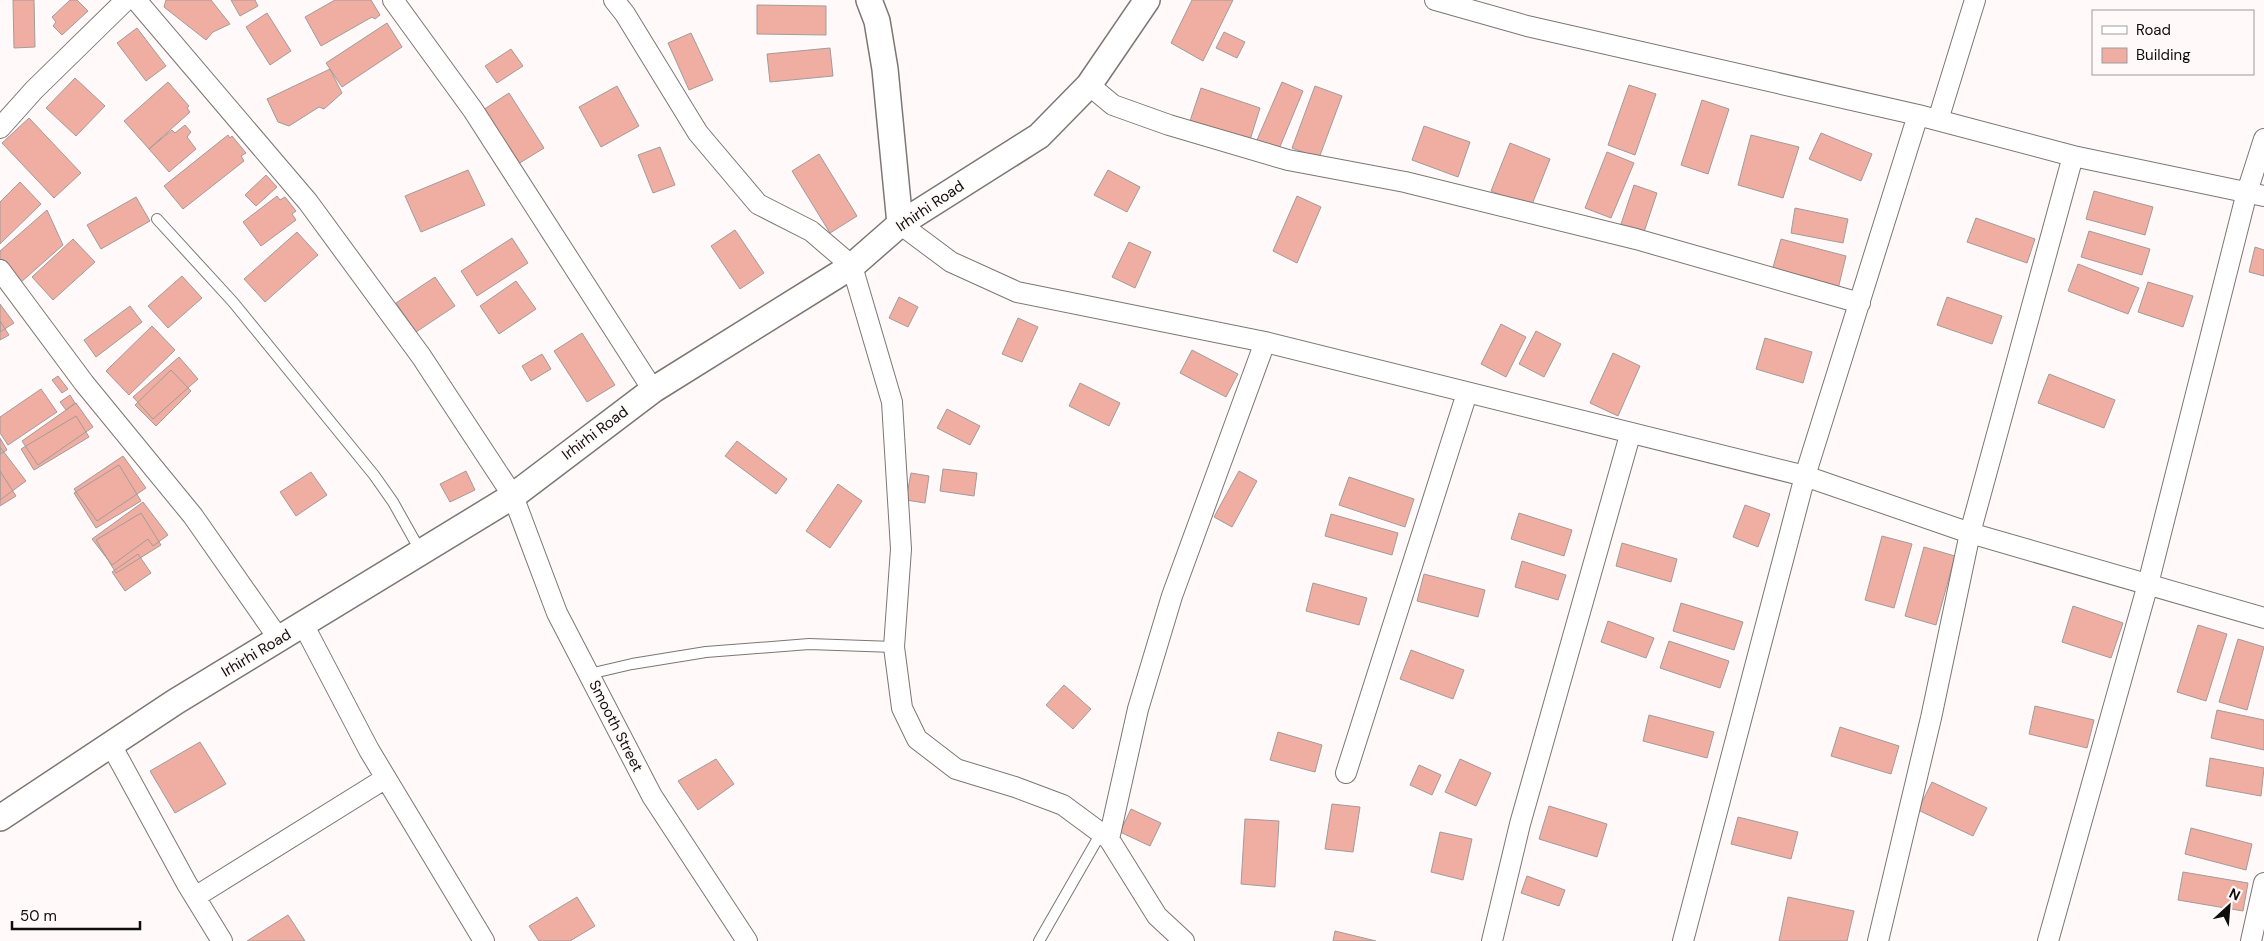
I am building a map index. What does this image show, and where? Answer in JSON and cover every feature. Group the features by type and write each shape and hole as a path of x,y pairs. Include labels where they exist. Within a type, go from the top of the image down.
{"street":[{"path":"0,128 34,90 126,0"},
{"name":"Smooth Street","path":"136,0 308,202 421,356 512,496 558,613 652,796 747,941"},
{"path":"394,0 473,110 653,390"},
{"path":"614,0 625,14 698,133 730,174 758,204 811,232 852,266 892,402 901,549 894,647 902,708 917,739 956,769 1063,805 1105,836 1157,916 1184,941"},
{"path":"869,0 877,22 885,69 900,224 951,262 1017,292 1264,342 1805,476 1970,533 2264,618"},
{"name":"Irhirhi Road","path":"0,818 110,744 512,496 653,390 852,266 900,224 1039,136 1089,85 1147,0"},
{"path":"1434,0 1528,26 1918,115 2073,156 2255,194"},
{"path":"1938,120 1975,0"},
{"path":"1089,85 1113,104 1141,115 1288,160 1405,182 1636,239 1860,303"},
{"path":"1684,941 1805,476 1918,115"},
{"path":"2048,941 2255,194 2264,139"},
{"path":"1878,941 1931,718 1970,533 2073,156"},
{"path":"0,270 84,383 194,516 279,639"},
{"path":"1105,836 1138,709 1172,596 1264,342"},
{"path":"1346,773 1467,393"},
{"path":"1492,941 1520,824 1630,434"},
{"path":"303,624 386,778 484,941"},
{"path":"110,744 195,897 222,941"},
{"path":"195,897 386,778"},
{"path":"2251,941 2264,883"}],"lane":[{"path":"157,219 233,302 374,475 393,502 422,552"},
{"path":"589,674 632,664 706,652 809,644 894,647"},
{"path":"1039,941 1105,836"}],"building":[{"path":"13,0 34,0 35,47 14,48"},
{"path":"70,0 77,0 88,11 62,35 53,26 56,22 52,17"},
{"path":"166,0 211,0 230,24 213,32 206,40 164,7"},
{"path":"231,0 255,0 258,6 240,16"},
{"path":"335,0 371,0 380,15 375,19 372,17 321,46 305,17"},
{"path":"1192,0 1233,0 1203,61 1171,43"},
{"path":"757,5 826,6 826,35 757,34"},
{"path":"267,13 291,51 270,65 246,27"},
{"path":"387,23 402,47 342,87 326,63"},
{"path":"137,28 166,66 146,81 117,43"},
{"path":"1224,32 1245,42 1237,58 1216,48"},
{"path":"691,33 713,80 689,90 668,43"},
{"path":"830,48 833,76 770,82 767,54"},
{"path":"511,49 523,66 497,83 485,66"},
{"path":"330,69 342,93 324,109 319,107 289,126 278,122 267,99"},
{"path":"75,78 105,106 76,136 46,108"},
{"path":"168,82 189,106 187,108 190,112 149,149 124,121"},
{"path":"1282,82 1303,91 1279,149 1257,140"},
{"path":"1629,85 1656,94 1635,155 1608,145"},
{"path":"617,86 639,126 601,147 579,107"},
{"path":"1315,86 1342,96 1319,158 1292,148"},
{"path":"1201,88 1260,108 1250,140 1190,121"},
{"path":"509,93 544,148 518,164 483,110"},
{"path":"1702,100 1729,109 1708,174 1681,165"},
{"path":"29,118 81,173 54,198 2,143"},
{"path":"185,125 191,132 187,137 196,149 169,172 149,149 172,130 175,133"},
{"path":"1424,126 1470,142 1458,177 1412,160"},
{"path":"1821,133 1872,154 1861,181 1809,159"},
{"path":"228,135 230,138 232,136 246,153 241,156 244,161 183,209 164,186"},
{"path":"1751,135 1799,147 1783,198 1738,185"},
{"path":"1510,143 1550,159 1531,207 1491,191"},
{"path":"660,147 675,185 653,193 638,155"},
{"path":"1607,152 1634,163 1611,218 1585,208"},
{"path":"819,154 857,216 830,233 792,171"},
{"path":"468,170 485,205 421,232 405,196"},
{"path":"1108,170 1140,187 1127,212 1094,195"},
{"path":"266,175 277,187 256,206 245,195"},
{"path":"20,182 41,204 0,244 0,202"},
{"path":"1634,185 1657,193 1643,235 1620,227"},
{"path":"2094,191 2153,207 2145,235 2086,219"},
{"path":"277,196 280,200 285,197 296,211 292,214 296,220 261,246 243,222"},
{"path":"1297,196 1321,207 1297,263 1273,251"},
{"path":"136,197 150,221 101,249 87,225"},
{"path":"1795,208 1848,219 1843,243 1791,233"},
{"path":"47,210 63,245 20,283 0,261 0,251"},
{"path":"1976,218 2035,239 2027,263 1967,242"},
{"path":"735,230 764,273 740,289 711,246"},
{"path":"2089,231 2150,249 2142,275 2081,257"},
{"path":"297,232 318,255 265,302 244,279"},
{"path":"512,238 528,263 477,296 461,271"},
{"path":"73,239 95,262 53,300 32,277"},
{"path":"1781,239 1846,256 1838,289 1772,271"},
{"path":"1129,242 1151,252 1135,288 1112,277"},
{"path":"2255,247 2264,250 2264,276 2249,272"},
{"path":"2078,264 2139,288 2128,314 2068,291"},
{"path":"182,276 202,298 168,328 148,306"},
{"path":"435,277 455,306 416,332 396,303"},
{"path":"516,281 536,309 499,334 480,306"},
{"path":"2148,282 2193,296 2183,327 2138,312"},
{"path":"899,297 918,307 908,327 889,318"},
{"path":"1947,297 2002,316 1992,344 1937,325"},
{"path":"0,304 14,323 0,332"},
{"path":"130,306 142,322 96,357 84,340"},
{"path":"1018,318 1038,327 1022,362 1002,354"},
{"path":"0,321 9,335 0,340"},
{"path":"1501,324 1526,337 1506,377 1481,364"},
{"path":"152,326 175,350 129,395 106,371"},
{"path":"1536,331 1561,344 1544,377 1519,364"},
{"path":"582,333 615,385 587,402 554,351"},
{"path":"1765,338 1812,352 1803,383 1756,369"},
{"path":"1192,350 1238,374 1226,397 1180,373"},
{"path":"1613,353 1640,366 1618,416 1590,403"},
{"path":"542,354 551,369 531,381 522,366"},
{"path":"179,357 198,379 153,419 133,397"},
{"path":"171,370 191,391 156,426 135,405"},
{"path":"2049,374 2115,400 2104,428 2038,403"},
{"path":"58,376 68,389 62,393 52,380"},
{"path":"1080,383 1120,403 1109,426 1069,406"},
{"path":"41,389 57,412 8,445 0,433 0,417"},
{"path":"70,395 75,403 66,410 60,402"},
{"path":"76,403 93,427 38,465 22,441"},
{"path":"947,409 980,426 970,445 937,428"},
{"path":"76,416 89,437 34,470 21,449"},
{"path":"0,438 7,450 0,454"},
{"path":"737,441 787,479 776,494 725,456"},
{"path":"0,447 26,481 0,500"},
{"path":"123,456 146,488 97,521 74,489"},
{"path":"119,465 141,501 96,528 74,493"},
{"path":"943,469 977,473 974,496 940,491"},
{"path":"0,471 16,496 0,506"},
{"path":"466,471 475,490 450,502 440,484"},
{"path":"1239,471 1257,481 1232,527 1214,517"},
{"path":"311,472 327,495 296,516 280,492"},
{"path":"911,473 929,476 925,503 906,500"},
{"path":"1349,477 1414,499 1405,527 1339,505"},
{"path":"838,484 862,501 830,548 806,531"},
{"path":"143,502 168,535 153,546 148,539 112,565 92,539"},
{"path":"1745,505 1770,514 1758,547 1733,537"},
{"path":"141,513 161,545 116,573 96,540"},
{"path":"1519,513 1572,530 1564,556 1511,539"},
{"path":"1331,514 1398,533 1392,555 1325,536"},
{"path":"1882,536 1912,544 1894,608 1865,600"},
{"path":"1622,543 1677,559 1671,582 1616,566"},
{"path":"1924,547 1955,556 1936,625 1905,616"},
{"path":"138,554 151,573 125,591 112,572"},
{"path":"1522,561 1566,575 1558,600 1515,587"},
{"path":"1424,574 1485,590 1478,617 1417,601"},
{"path":"1313,583 1367,598 1359,625 1306,611"},
{"path":"1681,603 1743,622 1734,650 1673,631"},
{"path":"2073,606 2123,623 2111,658 2062,642"},
{"path":"1608,621 1654,638 1646,658 1601,642"},
{"path":"2198,625 2227,634 2206,701 2177,692"},
{"path":"2238,639 2264,647 2247,710 2219,702"},
{"path":"1669,641 1729,661 1720,688 1660,668"},
{"path":"1411,650 1464,670 1453,699 1400,679"},
{"path":"1064,685 1091,709 1073,729 1046,705"},
{"path":"2035,706 2094,720 2087,748 2029,734"},
{"path":"2217,710 2264,720 2264,750 2211,738"},
{"path":"1649,715 1714,732 1707,758 1643,741"},
{"path":"1840,727 1899,746 1891,774 1831,756"},
{"path":"1278,732 1322,745 1315,772 1270,760"},
{"path":"200,742 226,784 175,813 150,771"},
{"path":"2210,758 2264,768 2261,796 2206,786"},
{"path":"716,759 734,784 698,810 678,781"},
{"path":"1460,759 1491,773 1476,806 1445,792"},
{"path":"1419,765 1441,775 1432,795 1410,785"},
{"path":"1932,782 1987,808 1973,836 1918,810"},
{"path":"1332,804 1360,807 1353,852 1325,849"},
{"path":"1549,806 1607,824 1597,857 1539,839"},
{"path":"1131,809 1161,823 1150,846 1120,832"},
{"path":"1738,817 1798,832 1791,859 1731,844"},
{"path":"1245,819 1279,821 1275,887 1241,884"},
{"path":"2191,828 2252,844 2246,870 2185,854"},
{"path":"1440,832 1472,839 1463,880 1431,872"},
{"path":"2183,872 2248,883 2243,911 2178,900"},
{"path":"1527,876 1565,890 1559,906 1521,893"},
{"path":"577,897 595,926 570,941 539,941 529,926"},
{"path":"1788,897 1854,911 1847,941 1779,941"},
{"path":"288,915 305,941 247,941"},
{"path":"1335,931 1376,941 1333,941"}]}
